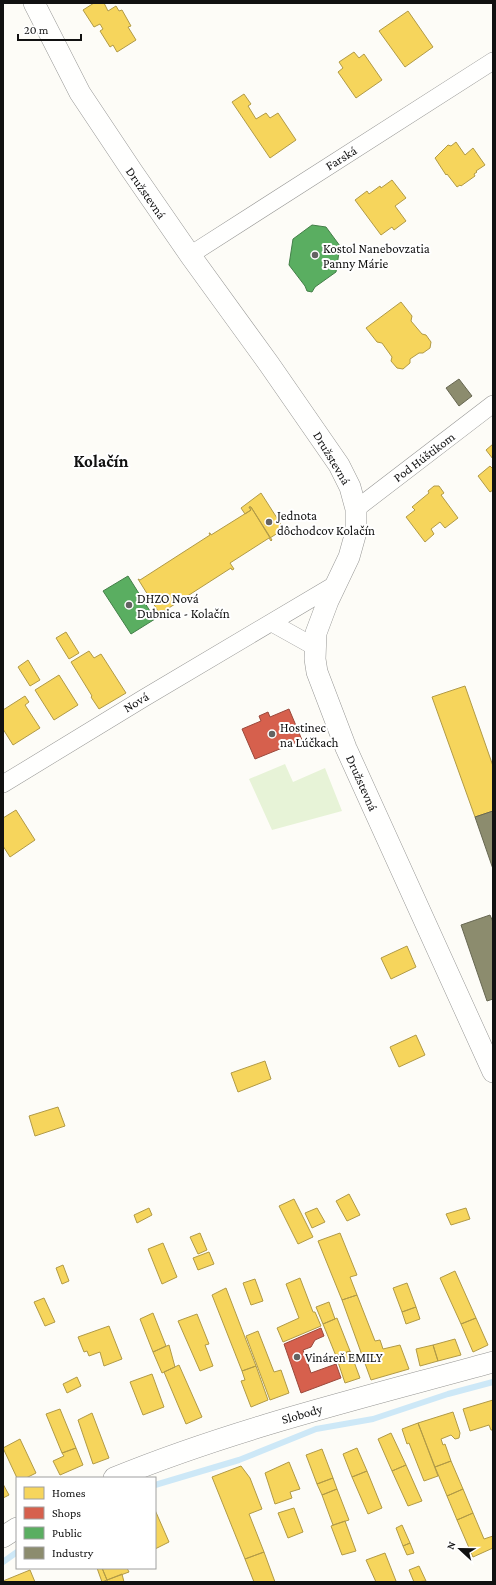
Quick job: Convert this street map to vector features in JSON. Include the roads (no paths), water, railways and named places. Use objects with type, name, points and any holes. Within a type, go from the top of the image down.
[{"type":"street","name":"Družstevná","points":[[34,3],[80,93],[127,165],[339,464],[350,487],[356,509],[356,532],[349,557],[320,620],[316,633],[315,659],[317,672],[346,748],[493,1072]]},
{"type":"street","name":"Farská","points":[[190,255],[493,61]]},
{"type":"street","name":"Pod Húštikom","points":[[356,509],[493,404]]},
{"type":"street","name":"Nová","points":[[3,784],[336,584]]},
{"type":"street","points":[[272,623],[315,647]]},
{"type":"street","name":"Slobody","points":[[117,1477],[231,1436],[306,1412],[493,1362]]},
{"type":"street","points":[[3,1537],[16,1529]]},
{"type":"waterway","points":[[156,1485],[239,1460],[316,1429],[373,1419],[448,1394],[493,1382]]},
{"type":"waterway","points":[[3,1562],[16,1553]]},
{"type":"place","name":"Kostol Nanebovzatia Panny Márie","points":[[315,255]]},
{"type":"place","name":"Jednota dôchodcov Kolačín","points":[[269,522]]},
{"type":"place","name":"DHZO Nová Dubnica - Kolačín","points":[[129,605]]},
{"type":"place","name":"Hostinec na Lúčkach","points":[[272,734]]},
{"type":"place","name":"Vináreň EMILY","points":[[297,1357]]},
{"type":"district","name":"Kolačín","points":[[101,461]]}]
